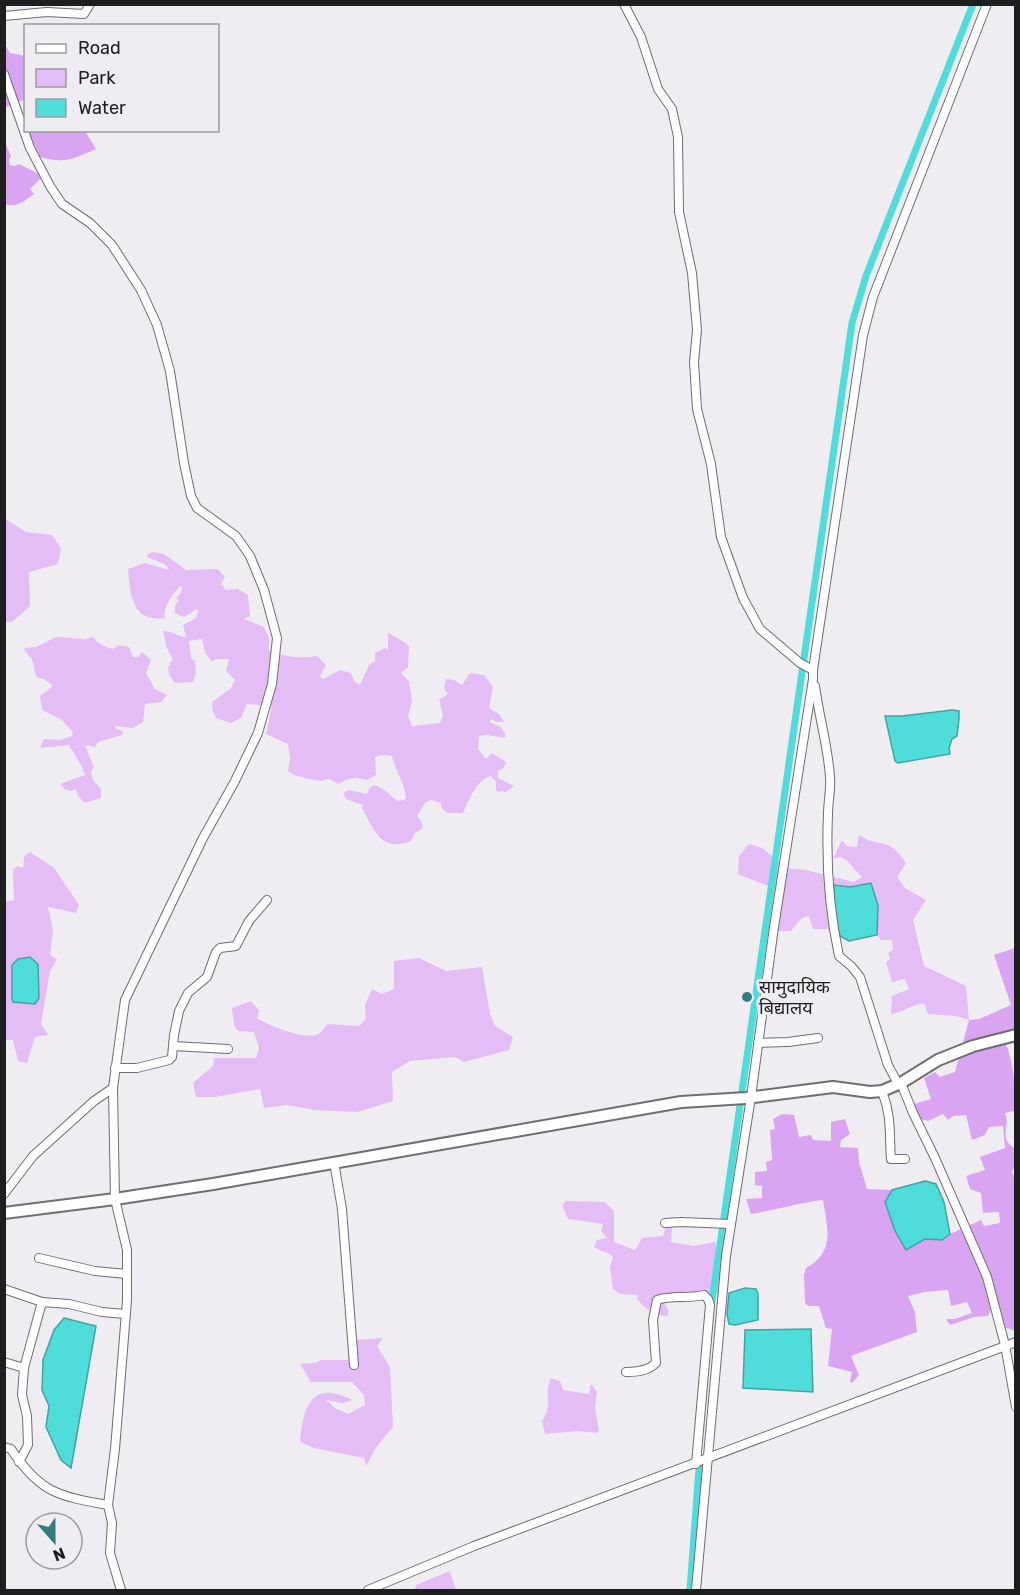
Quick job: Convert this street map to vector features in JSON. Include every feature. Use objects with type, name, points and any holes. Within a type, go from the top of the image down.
[{"type":"main road","points":[[4,1213],[116,1200],[681,1102],[832,1087],[870,1092],[882,1091],[901,1083],[938,1060],[973,1046],[1016,1035]]},
{"type":"street","points":[[4,16],[47,12],[84,14],[90,4]]},
{"type":"street","points":[[624,4],[641,37],[658,89],[672,109],[678,137],[680,212],[692,273],[697,330],[694,362],[697,409],[711,464],[721,537],[743,598],[760,629],[807,667],[813,679],[825,734],[830,776],[828,834],[830,908],[839,956],[860,977],[888,1065],[897,1082],[901,1083],[987,1277],[1005,1345],[1016,1407]]},
{"type":"street","points":[[807,667],[866,321],[875,290],[987,4]]},
{"type":"street","points":[[4,74],[24,131]]},
{"type":"street","points":[[24,132],[30,148],[62,204],[90,222],[112,245],[141,290],[157,325],[170,371],[191,496],[197,508],[236,536],[250,556],[264,590],[277,638],[272,684],[258,734],[203,838],[125,1000],[112,1088],[116,1200],[127,1250],[127,1274],[117,1427],[108,1505],[112,1523],[110,1553],[121,1590]]},
{"type":"street","points":[[696,1590],[726,1256],[724,1224],[744,1097],[758,1043],[813,679]]},
{"type":"street","points":[[115,1068],[137,1068],[169,1060],[172,1057],[179,1011],[188,993],[207,977],[216,952],[220,948],[236,946],[249,921],[267,900]]},
{"type":"street","points":[[758,1043],[818,1038]]},
{"type":"street","points":[[173,1046],[228,1049]]},
{"type":"street","points":[[4,1194],[33,1156],[94,1101],[112,1088]]},
{"type":"street","points":[[882,1091],[891,1121],[889,1144],[891,1159],[905,1159]]},
{"type":"street","points":[[334,1162],[342,1209],[354,1365]]},
{"type":"street","points":[[665,1224],[681,1222],[724,1224]]},
{"type":"street","points":[[39,1258],[95,1271],[127,1274]]},
{"type":"street","points":[[4,1289],[42,1302],[69,1304],[102,1312],[125,1314]]},
{"type":"street","points":[[626,1372],[651,1368],[656,1363],[653,1320],[657,1300],[666,1297],[691,1299],[704,1295],[708,1299],[710,1305],[696,1464]]},
{"type":"street","points":[[19,1462],[28,1445],[27,1416],[22,1395],[24,1368],[42,1302]]},
{"type":"street","points":[[368,1590],[474,1546],[1016,1342]]},
{"type":"street","points":[[4,1362],[24,1368]]},
{"type":"street","points":[[4,1447],[11,1449],[37,1482],[51,1491],[70,1498],[108,1505]]},
{"type":"green space","points":[[4,518],[26,532],[52,535],[61,548],[58,564],[29,572],[30,606],[12,622],[5,622]]},
{"type":"green space","points":[[153,552],[164,554],[186,570],[218,569],[225,577],[221,584],[226,590],[238,589],[248,595],[250,616],[244,619],[264,627],[269,638],[269,650],[292,657],[317,656],[326,665],[320,676],[323,679],[340,670],[351,673],[355,682],[360,685],[369,665],[375,661],[375,653],[385,648],[388,650],[388,633],[404,642],[409,646],[408,667],[401,673],[409,681],[412,702],[408,716],[412,726],[440,723],[443,715],[439,700],[448,694],[444,688],[446,679],[454,680],[462,685],[470,673],[484,675],[493,687],[489,708],[499,714],[504,722],[496,722],[492,719],[489,722],[501,727],[505,738],[479,736],[478,749],[486,759],[492,753],[506,762],[504,768],[498,771],[498,778],[514,786],[506,792],[498,792],[496,782],[491,776],[486,778],[474,791],[463,813],[447,813],[441,807],[441,803],[431,800],[425,803],[417,816],[423,828],[415,833],[411,841],[401,844],[385,842],[375,831],[362,808],[363,805],[346,799],[343,793],[349,790],[367,794],[370,787],[374,785],[399,801],[406,799],[404,787],[392,756],[375,757],[376,775],[367,780],[352,778],[338,784],[329,779],[320,781],[294,775],[288,771],[290,759],[288,744],[266,734],[272,706],[247,704],[241,718],[231,723],[216,718],[212,702],[231,688],[235,680],[226,671],[229,659],[216,659],[212,662],[205,652],[202,639],[189,641],[191,658],[195,661],[196,673],[193,682],[175,683],[169,674],[168,666],[171,666],[169,663],[173,660],[163,631],[186,637],[183,625],[196,618],[198,611],[197,609],[184,617],[175,613],[175,605],[179,601],[176,598],[183,586],[179,587],[169,601],[165,609],[165,618],[154,618],[139,612],[132,597],[128,569],[145,563],[169,570],[166,565],[147,557]]},
{"type":"green space","points":[[56,637],[85,639],[93,637],[100,644],[113,649],[118,645],[129,647],[133,657],[138,657],[142,652],[151,660],[146,673],[155,689],[167,695],[161,702],[145,704],[143,722],[133,728],[115,726],[116,729],[123,731],[122,735],[98,742],[95,747],[85,745],[94,767],[91,772],[93,780],[101,789],[101,798],[85,803],[78,796],[76,789],[70,791],[64,789],[60,784],[85,775],[69,745],[40,748],[44,739],[60,740],[72,736],[73,732],[62,720],[42,710],[40,696],[53,686],[44,679],[38,678],[32,660],[24,648],[36,647]]},
{"type":"green space","points":[[859,835],[889,846],[900,854],[906,863],[897,877],[905,888],[926,900],[913,920],[924,966],[966,986],[969,1020],[956,1016],[928,1014],[924,1003],[891,1014],[892,996],[909,989],[905,979],[892,982],[886,962],[890,959],[888,953],[893,950],[892,940],[881,940],[877,935],[878,905],[871,883],[850,887],[833,905],[840,936],[828,929],[813,929],[809,916],[802,918],[791,931],[776,931],[783,896],[778,890],[738,874],[739,856],[749,844],[762,848],[786,868],[806,870],[854,882],[862,877],[841,857],[833,859],[842,840],[847,846],[857,847]]},
{"type":"green space","points":[[30,852],[54,868],[79,905],[76,913],[48,907],[53,930],[50,955],[57,959],[50,971],[41,1024],[48,1035],[35,1037],[27,1063],[18,1061],[13,1040],[5,1040],[4,902],[14,900],[13,870],[17,866],[23,868],[24,857]]},
{"type":"green space","points":[[419,958],[446,971],[482,967],[490,1014],[495,1026],[513,1037],[509,1050],[464,1062],[455,1057],[410,1061],[392,1072],[393,1101],[358,1112],[314,1110],[287,1105],[264,1108],[260,1089],[215,1097],[196,1097],[193,1083],[213,1066],[214,1058],[256,1058],[259,1048],[254,1032],[238,1031],[234,1025],[232,1008],[251,1001],[259,1010],[257,1018],[296,1034],[312,1036],[322,1031],[328,1024],[359,1026],[366,1019],[365,1005],[372,989],[382,994],[394,989],[394,961]]},
{"type":"green space","points":[[566,1201],[605,1202],[614,1211],[614,1242],[635,1250],[642,1238],[663,1236],[666,1226],[672,1226],[671,1242],[694,1246],[715,1242],[722,1260],[724,1291],[729,1293],[691,1296],[668,1293],[664,1303],[669,1311],[667,1316],[658,1315],[646,1308],[637,1298],[638,1295],[620,1294],[613,1289],[610,1267],[613,1257],[594,1247],[597,1240],[607,1238],[601,1231],[603,1224],[568,1219],[562,1205]]},
{"type":"green space","points":[[383,1338],[377,1346],[390,1367],[393,1427],[377,1446],[366,1466],[364,1458],[314,1448],[300,1442],[307,1408],[319,1395],[338,1394],[352,1400],[343,1403],[326,1400],[335,1408],[348,1414],[365,1405],[364,1395],[352,1382],[311,1382],[300,1364],[315,1363],[321,1360],[348,1360],[350,1367],[355,1366],[355,1340]]},
{"type":"green space","points":[[551,1378],[560,1381],[563,1390],[589,1394],[591,1384],[597,1392],[595,1407],[599,1431],[597,1433],[578,1431],[545,1434],[542,1421],[546,1415]]},
{"type":"green space","points":[[450,1571],[456,1590],[415,1590],[416,1585]]},
{"type":"shaded area","points":[[4,43],[10,53],[24,56],[24,99],[5,108]]},
{"type":"shaded area","points":[[28,132],[86,132],[96,149],[63,160],[40,157]]},
{"type":"shaded area","points":[[4,140],[11,156],[10,165],[19,164],[39,174],[40,179],[30,189],[34,194],[13,205],[5,204]]},
{"type":"shaded area","points":[[1015,948],[1015,1043],[1006,1045],[1012,1068],[1015,1109],[1005,1113],[1007,1141],[1016,1149],[1015,1166],[1012,1172],[1016,1181],[1015,1331],[998,1325],[991,1309],[988,1316],[974,1317],[950,1325],[946,1319],[955,1319],[972,1313],[967,1302],[951,1306],[948,1290],[908,1296],[915,1312],[917,1332],[851,1356],[859,1375],[852,1383],[850,1382],[852,1372],[828,1366],[832,1329],[826,1328],[819,1306],[808,1306],[805,1303],[806,1268],[816,1261],[826,1246],[827,1229],[823,1200],[751,1214],[746,1199],[762,1198],[762,1186],[755,1185],[755,1172],[767,1171],[766,1162],[772,1160],[770,1130],[775,1129],[773,1119],[782,1114],[794,1115],[799,1137],[811,1135],[813,1140],[831,1141],[831,1122],[845,1119],[850,1134],[841,1140],[840,1147],[858,1148],[859,1162],[867,1189],[892,1190],[885,1202],[925,1239],[942,1240],[981,1220],[984,1226],[1000,1223],[999,1212],[983,1213],[981,1193],[970,1189],[966,1176],[985,1170],[980,1157],[1005,1148],[1003,1126],[989,1127],[985,1135],[972,1140],[966,1115],[953,1116],[948,1120],[943,1114],[928,1121],[920,1119],[914,1104],[931,1099],[924,1078],[935,1072],[940,1077],[955,1072],[969,1020],[979,1019],[1011,1005],[994,955]]},
{"type":"water","points":[[959,711],[959,719],[957,736],[952,739],[949,748],[950,754],[898,763],[895,761],[885,716]]},
{"type":"water","points":[[871,883],[878,905],[877,935],[849,941],[840,936],[833,905],[834,885],[850,887]]},
{"type":"water","points":[[30,957],[38,964],[39,998],[35,1004],[13,1002],[12,965],[18,959]]},
{"type":"water","points":[[925,1181],[936,1184],[944,1202],[950,1234],[942,1240],[925,1239],[906,1250],[895,1231],[885,1202],[892,1190]]},
{"type":"water","points":[[745,1288],[756,1289],[758,1320],[735,1325],[729,1324],[727,1314],[729,1293]]},
{"type":"water","points":[[64,1318],[96,1326],[71,1468],[61,1460],[46,1427],[49,1406],[42,1390],[43,1360],[54,1330]]},
{"type":"water","points":[[811,1329],[813,1392],[743,1388],[745,1330]]},
{"type":"waterway","points":[[711,1308],[852,323],[866,276],[973,4]]},
{"type":"waterway","points":[[690,1590],[699,1468]]},
{"type":"place","name":"सामुदायिक बिद्यालय","points":[[747,997]]}]
